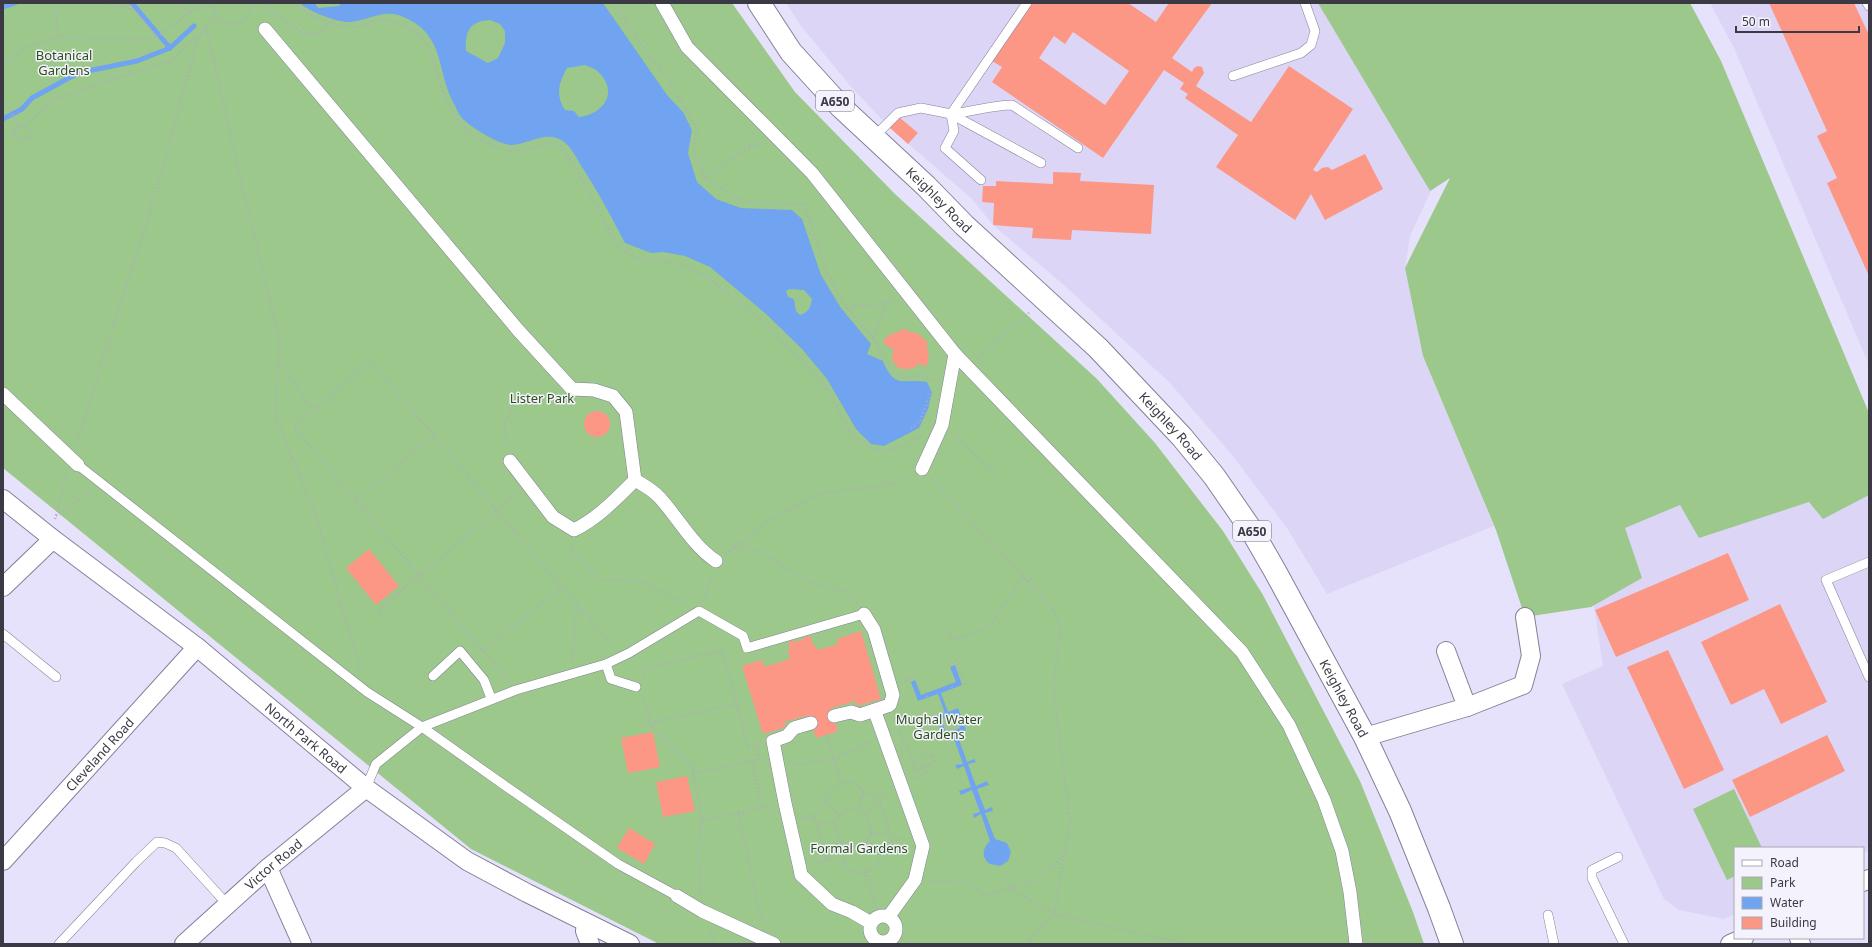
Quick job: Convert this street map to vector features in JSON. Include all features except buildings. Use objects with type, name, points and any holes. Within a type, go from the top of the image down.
[{"type":"highway","name":"Keighley Road","points":[[759,3],[791,52],[841,107],[926,186],[964,225],[1098,348],[1182,437],[1214,476],[1252,531],[1365,737],[1400,811],[1452,944]]},
{"type":"street","points":[[662,3],[687,47],[759,117],[812,172],[954,354],[1242,652],[1289,725],[1324,800],[1342,851],[1350,892],[1356,944]]},
{"type":"street","points":[[265,30],[518,330],[572,389],[594,390],[613,396],[626,412],[635,480]]},
{"type":"street","points":[[922,469],[942,425],[954,354]]},
{"type":"street","points":[[3,394],[75,463]]},
{"type":"street","points":[[510,461],[553,517],[574,530],[588,523],[611,504],[635,480]]},
{"type":"street","points":[[635,480],[649,488],[659,497],[695,542],[708,556],[716,561]]},
{"type":"street","name":"North Park Road","points":[[3,499],[53,539],[197,647],[366,788],[467,861],[630,944]]},
{"type":"street","points":[[3,587],[53,539]]},
{"type":"street","points":[[834,716],[851,712],[860,715],[875,712],[890,705],[893,695],[874,630],[864,614]]},
{"type":"street","points":[[1365,737],[1466,707],[1523,686],[1531,656],[1525,617]]},
{"type":"street","name":"Cleveland Road","points":[[3,861],[197,647]]},
{"type":"street","points":[[1446,651],[1466,707]]},
{"type":"street","points":[[811,723],[794,728],[787,736],[773,741],[801,875],[832,904],[852,912],[879,919],[893,920],[897,929],[893,939],[888,943],[878,941],[870,934],[879,919],[915,880],[923,846],[875,712]]},
{"type":"street","name":"Victor Road","points":[[184,944],[268,868],[366,788]]},
{"type":"street","points":[[268,868],[302,944]]},
{"type":"street","points":[[677,896],[702,911],[771,943]]},
{"type":"street","points":[[586,922],[585,931],[590,944]]},
{"type":"street","points":[[1730,944],[1742,939]]},
{"type":"lane","points":[[981,180],[945,148],[954,131],[951,114],[1027,3]]},
{"type":"lane","points":[[1233,76],[1301,53],[1311,45],[1315,31],[1305,3]]},
{"type":"lane","points":[[951,114],[970,112],[1001,105],[1012,105],[1078,148]]},
{"type":"lane","points":[[874,138],[898,113],[921,108],[951,114],[1041,163]]},
{"type":"lane","points":[[75,463],[102,482],[367,692],[422,727],[504,786],[618,864],[677,896]]},
{"type":"lane","points":[[1869,562],[1826,580],[1869,676]]},
{"type":"lane","points":[[366,788],[376,764],[422,727],[491,698],[606,664],[629,653],[700,611],[743,636],[748,648],[864,614]]},
{"type":"lane","points":[[3,634],[56,677]]},
{"type":"lane","points":[[433,676],[460,652],[484,680],[491,698]]},
{"type":"lane","points":[[606,664],[611,679],[639,686]]},
{"type":"lane","points":[[59,944],[136,862],[157,842],[165,843],[176,848],[227,904]]},
{"type":"lane","points":[[1618,857],[1592,870],[1592,878],[1624,944]]},
{"type":"lane","points":[[1548,915],[1554,944]]},
{"type":"path","points":[[55,3],[58,37]]},
{"type":"path","points":[[106,3],[135,11]]},
{"type":"path","points":[[124,3],[135,11],[158,36]]},
{"type":"path","points":[[173,3],[191,12]]},
{"type":"path","points":[[3,65],[26,47],[58,37],[151,38],[158,36],[191,12],[213,5],[216,15],[227,23],[240,23],[250,14],[252,3]]},
{"type":"path","points":[[260,3],[304,34],[321,33],[329,22]]},
{"type":"path","points":[[295,3],[308,14],[337,25],[356,27],[377,20],[395,21],[416,32],[428,46],[442,90],[459,123],[482,141],[509,151],[531,149],[549,143],[560,145],[571,160],[619,248],[638,259],[660,259],[686,267],[708,277],[764,323],[821,380],[848,429],[860,442],[873,449],[885,451],[899,448],[942,425],[996,474]]},
{"type":"path","points":[[616,3],[639,42],[671,84],[696,128],[694,150],[705,178],[743,202],[804,204],[826,269],[847,308],[873,338],[894,373],[909,378],[921,374],[930,379],[950,381]]},
{"type":"path","points":[[3,139],[53,100],[171,61],[198,37],[216,15]]},
{"type":"path","points":[[206,28],[246,204],[279,336],[276,419],[314,510],[367,692]]},
{"type":"path","points":[[53,539],[55,516],[75,463],[157,189],[198,37]]},
{"type":"path","points":[[3,96],[18,127]]},
{"type":"path","points":[[705,178],[749,147],[759,117]]},
{"type":"path","points":[[15,130],[15,136],[19,140],[26,140],[30,137],[30,131],[23,124]]},
{"type":"path","points":[[847,308],[886,303],[904,290]]},
{"type":"path","points":[[873,338],[886,303]]},
{"type":"path","points":[[966,367],[1027,316]]},
{"type":"path","points":[[279,359],[305,399],[314,408]]},
{"type":"path","points":[[516,690],[294,426],[370,361],[576,604],[604,635],[629,653]]},
{"type":"path","points":[[510,461],[504,426],[513,405],[572,389]]},
{"type":"path","points":[[911,428],[920,422],[930,390]]},
{"type":"path","points":[[357,500],[434,435]]},
{"type":"path","points":[[574,530],[570,549],[599,579],[644,582],[700,611],[716,561],[772,519],[822,493],[893,484],[922,469],[1052,608],[1061,628],[1053,684],[1070,821],[1054,914],[1026,944]]},
{"type":"path","points":[[55,516],[102,482]]},
{"type":"path","points":[[381,615],[377,611],[527,485]]},
{"type":"path","points":[[734,548],[747,548],[758,551],[807,581],[845,592],[857,602],[864,614]]},
{"type":"path","points":[[1027,582],[1034,575]]},
{"type":"path","points":[[947,631],[948,630],[953,641],[990,626],[1023,577]]},
{"type":"path","points":[[483,652],[562,587]]},
{"type":"path","points":[[398,593],[401,597]]},
{"type":"path","points":[[571,674],[576,604]]},
{"type":"path","points":[[702,911],[698,847],[702,821],[694,773],[692,767],[650,724],[639,686],[645,684],[643,669],[722,650],[748,747],[773,741]]},
{"type":"path","points":[[948,664],[956,660],[965,685]]},
{"type":"path","points":[[907,685],[905,680],[915,676]]},
{"type":"path","points":[[951,684],[953,689]]},
{"type":"path","points":[[926,693],[928,698]]},
{"type":"path","points":[[650,724],[737,704]]},
{"type":"path","points":[[898,715],[895,718],[915,770],[936,762],[934,754],[912,762]]},
{"type":"path","points":[[953,717],[956,721],[957,727],[948,730],[945,725],[944,720],[953,717]]},
{"type":"path","points":[[956,721],[962,719]]},
{"type":"path","points":[[939,728],[945,725]]},
{"type":"path","points":[[826,735],[840,783]]},
{"type":"path","points":[[778,767],[833,759],[884,737]]},
{"type":"path","points":[[694,773],[760,759],[757,745]]},
{"type":"path","points":[[752,760],[762,808]]},
{"type":"path","points":[[839,815],[827,803],[825,798],[828,792],[840,783],[856,784],[863,792],[879,796],[928,773],[925,766]]},
{"type":"path","points":[[858,809],[863,792]]},
{"type":"path","points":[[879,796],[892,841]]},
{"type":"path","points":[[702,821],[785,803]]},
{"type":"path","points":[[789,822],[814,816],[827,803]]},
{"type":"path","points":[[865,813],[881,804]]},
{"type":"path","points":[[855,808],[865,813],[872,830],[865,843],[851,846],[839,839],[834,826],[842,812],[855,808]]},
{"type":"path","points":[[738,813],[771,943]]},
{"type":"path","points":[[814,816],[827,859]]},
{"type":"path","points":[[817,824],[836,821]]},
{"type":"path","points":[[870,834],[889,832]]},
{"type":"path","points":[[880,852],[892,841],[920,836]]},
{"type":"path","points":[[848,845],[844,863],[845,868],[857,873],[866,872],[879,862],[881,857],[880,852],[866,840]]},
{"type":"path","points":[[825,852],[842,841]]},
{"type":"path","points":[[915,880],[967,883],[986,896],[1035,881],[1063,856]]},
{"type":"path","points":[[800,869],[827,859],[844,863]]},
{"type":"path","points":[[866,872],[879,919]]},
{"type":"path","points":[[1006,875],[1010,888],[1054,914],[1186,944]]},
{"type":"shaded area","points":[[786,3],[1690,3],[1721,61],[1450,178],[1431,191],[1410,236],[1405,268],[1423,356],[1494,526],[1327,594],[1287,528],[1232,455],[1169,382],[1065,286],[993,225],[971,198],[890,128],[852,88],[801,26]]},
{"type":"shaded area","points":[[1710,3],[1869,3],[1869,365],[1734,48]]},
{"type":"shaded area","points":[[1869,413],[1869,850],[1864,852],[1864,847],[1734,847],[1734,914],[1724,919],[1679,910],[1664,899],[1562,684],[1603,666],[1594,606],[1525,617],[1503,552],[1672,484]]},
{"type":"green space","name":"Lister Park","points":[[3,3],[732,3],[795,92],[895,194],[1097,379],[1155,443],[1223,531],[1263,595],[1360,781],[1413,912],[1424,944],[659,944],[471,849],[3,468]]},
{"type":"green space","points":[[1318,3],[1690,3],[1721,61],[1869,413],[1869,495],[1823,519],[1809,502],[1699,538],[1680,505],[1625,528],[1642,578],[1591,607],[1525,617],[1496,530],[1423,356],[1405,268],[1450,178],[1430,191]]},
{"type":"green space","points":[[1734,789],[1762,847],[1734,847],[1734,876],[1727,880],[1693,809]]},
{"type":"water","points":[[300,3],[315,3],[318,8],[339,6],[341,3],[603,3],[667,95],[683,112],[692,130],[688,153],[697,182],[716,199],[741,208],[792,210],[802,219],[821,275],[841,308],[871,344],[867,354],[883,361],[887,370],[892,376],[900,381],[927,382],[932,392],[928,409],[919,428],[884,446],[871,444],[856,429],[827,379],[802,349],[765,313],[710,267],[685,256],[663,252],[651,253],[625,243],[573,152],[564,142],[558,138],[545,137],[519,144],[507,144],[478,131],[466,122],[459,115],[453,102],[432,42],[425,32],[415,23],[394,14],[345,22],[324,16]],"holes":[[[490,20],[500,24],[505,31],[505,43],[498,58],[488,63],[466,51],[466,38],[473,25]],[[585,65],[595,69],[603,78],[607,85],[608,93],[606,100],[596,111],[579,117],[574,111],[565,110],[560,99],[559,89],[567,68]],[[790,289],[804,290],[812,299],[810,307],[807,311],[800,315],[796,311],[794,299],[788,297],[786,291]]]},
{"type":"water","points":[[955,665],[962,685],[941,693],[948,712],[958,708],[966,730],[957,734],[967,762],[974,759],[976,762],[968,764],[976,786],[987,781],[989,785],[977,789],[985,810],[992,807],[993,811],[985,813],[995,839],[1007,843],[1011,852],[1008,861],[1000,866],[990,864],[985,859],[984,850],[990,841],[981,814],[974,818],[973,814],[980,812],[972,790],[961,795],[959,791],[971,787],[964,766],[957,769],[955,765],[963,764],[953,736],[944,739],[936,716],[945,713],[938,694],[918,701],[911,682],[915,680],[921,695],[956,682],[950,667]],"holes":[[[955,714],[960,728],[946,733],[941,719]]]},
{"type":"waterway","points":[[3,7],[15,3]]},
{"type":"waterway","points":[[132,3],[170,48]]},
{"type":"waterway","points":[[3,119],[22,109],[32,98],[78,73],[137,61],[170,48],[194,26]]},
{"type":"park label","name":"Botanical Gardens","points":[[64,62]]},
{"type":"park label","name":"Mughal Water Gardens","points":[[939,726]]},
{"type":"park label","name":"Formal Gardens","points":[[859,848]]}]
